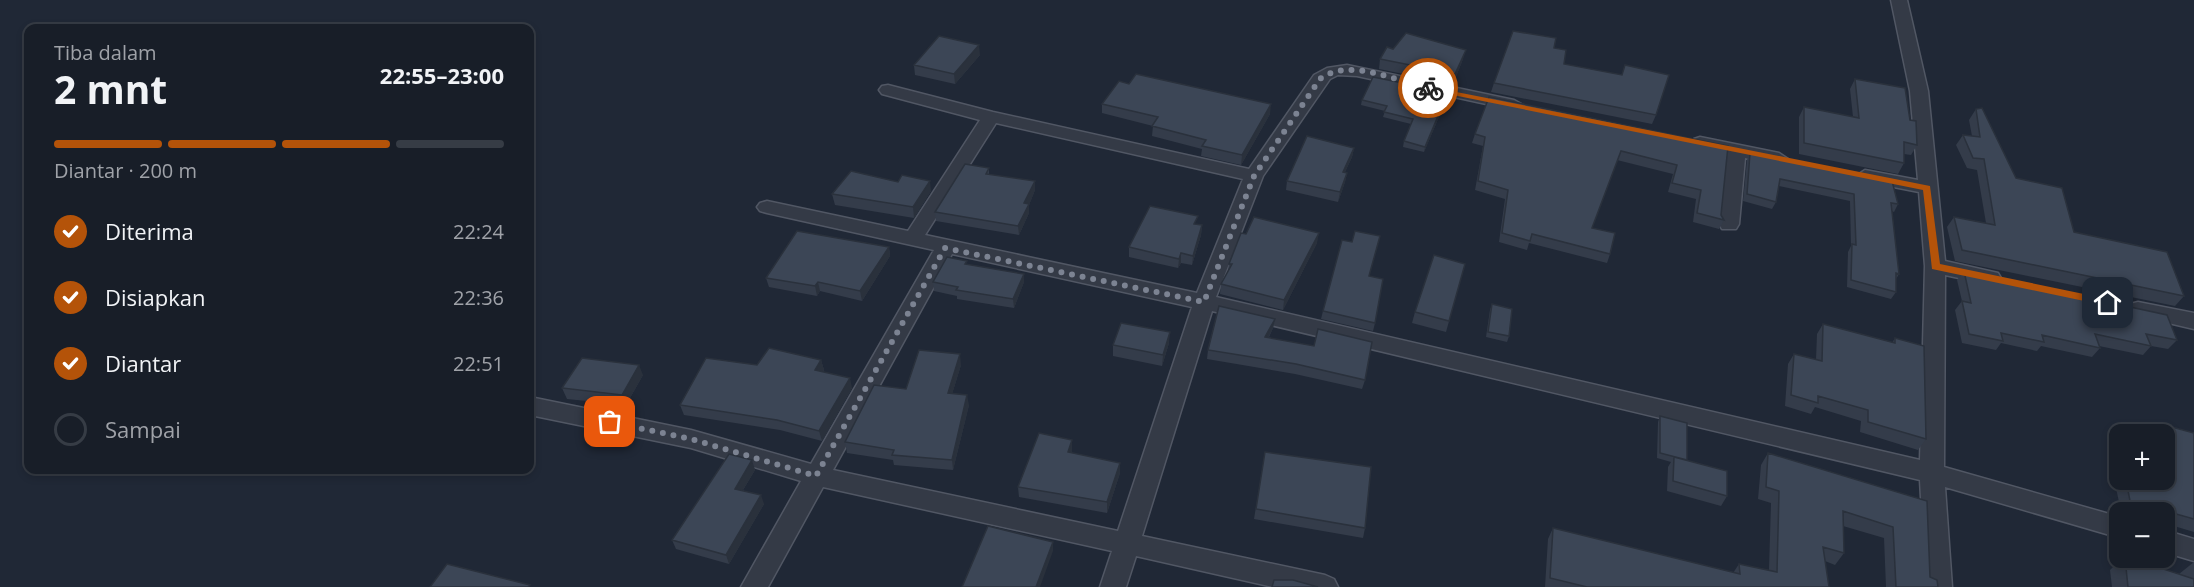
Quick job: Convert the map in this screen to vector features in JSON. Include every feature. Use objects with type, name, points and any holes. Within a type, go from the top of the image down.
[{"type":"street","points":[[1899,0],[1919,91],[1935,266],[1932,473],[1939,587]]},
{"type":"street","points":[[1113,587],[1204,302],[1254,176],[1320,79],[1339,70],[1357,71],[1528,108]]},
{"type":"street","points":[[888,90],[991,117],[1254,176]]},
{"type":"street","points":[[912,240],[991,117]]},
{"type":"street","points":[[1678,138],[1792,161]]},
{"type":"street","points":[[1729,224],[1736,150]]},
{"type":"street","points":[[1848,173],[1927,188]]},
{"type":"street","points":[[767,207],[945,248],[1204,302],[1932,473],[2109,525]]},
{"type":"street","points":[[754,587],[945,248]]},
{"type":"street","points":[[1935,266],[2014,283]]},
{"type":"street","points":[[2115,304],[2194,321]]},
{"type":"street","points":[[534,407],[691,439],[816,476],[1325,587]]},
{"type":"street","points":[[2175,544],[2194,550]]},
{"type":"building","points":[[1513,31],[1556,38],[1554,48],[1566,50],[1564,64],[1622,75],[1625,65],[1669,75],[1656,115],[1494,83]]},
{"type":"building","points":[[1406,33],[1466,50],[1455,74],[1380,59],[1387,47],[1393,49]]},
{"type":"building","points":[[939,36],[979,45],[954,74],[914,65]]},
{"type":"building","points":[[1136,74],[1271,104],[1242,155],[1202,146],[1206,140],[1152,126],[1158,117],[1102,104],[1119,81],[1129,84]]},
{"type":"building","points":[[1373,77],[1448,92],[1425,147],[1404,141],[1413,119],[1384,112],[1387,106],[1362,100]]},
{"type":"building","points":[[1855,79],[1905,88],[1910,120],[1916,121],[1917,145],[1904,142],[1904,163],[1804,143],[1804,107],[1859,118]]},
{"type":"building","points":[[1489,97],[1728,146],[1721,215],[1724,220],[1697,213],[1701,190],[1672,183],[1677,165],[1621,151],[1592,228],[1615,233],[1610,254],[1532,234],[1530,241],[1502,233],[1508,190],[1478,181],[1485,137],[1475,134]]},
{"type":"building","points":[[1982,108],[2016,178],[2062,188],[2074,232],[2167,252],[2184,296],[1962,250],[1954,217],[1995,225],[1984,159],[1973,158],[1963,135],[1980,137],[1976,109]]},
{"type":"building","points":[[1307,136],[1354,148],[1343,172],[1347,173],[1340,192],[1287,181]]},
{"type":"building","points":[[1750,153],[1892,181],[1898,204],[1891,203],[1899,274],[1896,273],[1896,292],[1851,280],[1852,244],[1856,245],[1854,194],[1780,179],[1776,202],[1747,194]]},
{"type":"building","points":[[965,164],[989,168],[986,174],[1035,181],[1024,203],[1029,204],[1018,226],[935,212]]},
{"type":"building","points":[[851,171],[898,182],[902,175],[930,181],[913,207],[832,194]]},
{"type":"building","points":[[1150,206],[1198,216],[1194,224],[1202,225],[1193,256],[1181,253],[1179,259],[1129,247]]},
{"type":"building","points":[[1254,217],[1319,233],[1284,300],[1221,284],[1232,264],[1229,264],[1241,233],[1246,234]]},
{"type":"building","points":[[797,231],[889,247],[860,291],[818,282],[815,286],[766,278]]},
{"type":"building","points":[[1355,231],[1380,236],[1369,276],[1383,279],[1375,323],[1323,311],[1342,240],[1352,242]]},
{"type":"building","points":[[1434,255],[1465,264],[1449,321],[1415,312]]},
{"type":"building","points":[[947,257],[967,261],[965,264],[1024,274],[1013,299],[956,290],[958,287],[933,282]]},
{"type":"building","points":[[1964,271],[2167,315],[2177,340],[2146,334],[2151,346],[2095,334],[2100,348],[2042,335],[2044,342],[2001,333],[2003,341],[1969,334],[1962,301],[1971,303]]},
{"type":"building","points":[[1492,304],[1512,309],[1509,336],[1488,332]]},
{"type":"building","points":[[1219,306],[1275,319],[1265,337],[1314,346],[1318,329],[1372,342],[1365,380],[1296,364],[1208,350]]},
{"type":"building","points":[[1121,323],[1170,332],[1163,355],[1113,345]]},
{"type":"building","points":[[1823,324],[1895,343],[1895,338],[1924,346],[1926,439],[1868,422],[1868,410],[1818,396],[1818,403],[1791,395],[1794,354],[1822,361]]},
{"type":"building","points":[[769,348],[821,360],[815,370],[850,378],[819,431],[777,420],[680,405],[706,358],[757,365]]},
{"type":"building","points":[[919,350],[960,354],[948,393],[967,395],[952,460],[892,455],[894,450],[845,442],[874,385],[906,389]]},
{"type":"building","points":[[582,358],[639,365],[622,395],[562,388]]},
{"type":"building","points":[[1660,416],[1687,423],[1687,460],[1660,453]]},
{"type":"building","points":[[2175,428],[2194,433],[2194,519],[2175,514],[2175,502],[2130,501],[2128,490],[2175,490]]},
{"type":"building","points":[[1039,433],[1072,440],[1068,452],[1120,463],[1107,502],[1018,487]]},
{"type":"building","points":[[1265,452],[1371,467],[1365,528],[1256,509]]},
{"type":"building","points":[[1768,453],[1927,501],[1930,577],[1937,580],[1938,587],[1896,587],[1893,527],[1843,511],[1844,553],[1823,547],[1829,587],[1587,587],[1550,578],[1553,528],[1740,574],[1739,564],[1777,572],[1779,491],[1766,487]]},
{"type":"building","points":[[729,454],[752,460],[735,489],[761,495],[726,555],[672,540]]},
{"type":"building","points":[[1674,457],[1727,471],[1727,496],[1673,481]]},
{"type":"building","points":[[988,526],[1053,542],[1036,587],[962,587]]},
{"type":"building","points":[[447,564],[530,585],[528,587],[430,587]]},
{"type":"building","points":[[2126,568],[2160,568],[2194,579],[2194,587],[2128,587]]},
{"type":"building","points":[[1274,580],[1293,580],[1318,587],[1272,587]]},
{"type":"way so far","points":[[610,422],[691,439],[816,476],[945,248],[1204,302],[1254,176],[1320,79],[1329,72],[1348,70],[1428,88]]},
{"type":"route","points":[[1428,88],[1927,188],[1935,266],[2108,303]]}]
